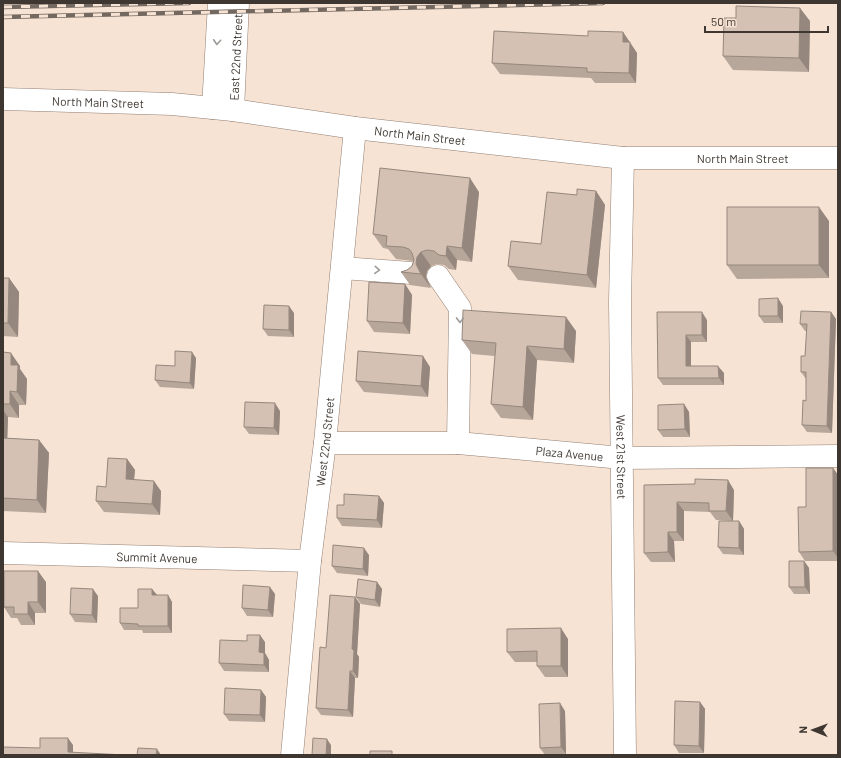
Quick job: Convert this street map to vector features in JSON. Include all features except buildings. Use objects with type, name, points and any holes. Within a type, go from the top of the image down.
[{"type":"street","name":"East 22nd Street","points":[[219,3],[223,109]]},
{"type":"street","name":"East 22nd Street","points":[[223,109],[238,3]]},
{"type":"street","name":"North Main Street","points":[[3,99],[145,102],[223,109],[355,128],[623,158],[838,158]]},
{"type":"street","name":"West 22nd Street","points":[[292,755],[310,561],[325,443],[355,128]]},
{"type":"street","name":"West 21st Street","points":[[623,158],[620,302],[625,755]]},
{"type":"street","points":[[342,268],[411,273]]},
{"type":"street","points":[[438,276],[460,308],[458,443]]},
{"type":"street","name":"Plaza Avenue","points":[[325,443],[458,443],[622,458],[838,456]]},
{"type":"street","name":"Summit Avenue","points":[[3,553],[310,561]]},
{"type":"railway","points":[[3,7],[189,3]]},
{"type":"railway","points":[[3,17],[603,3]]}]
